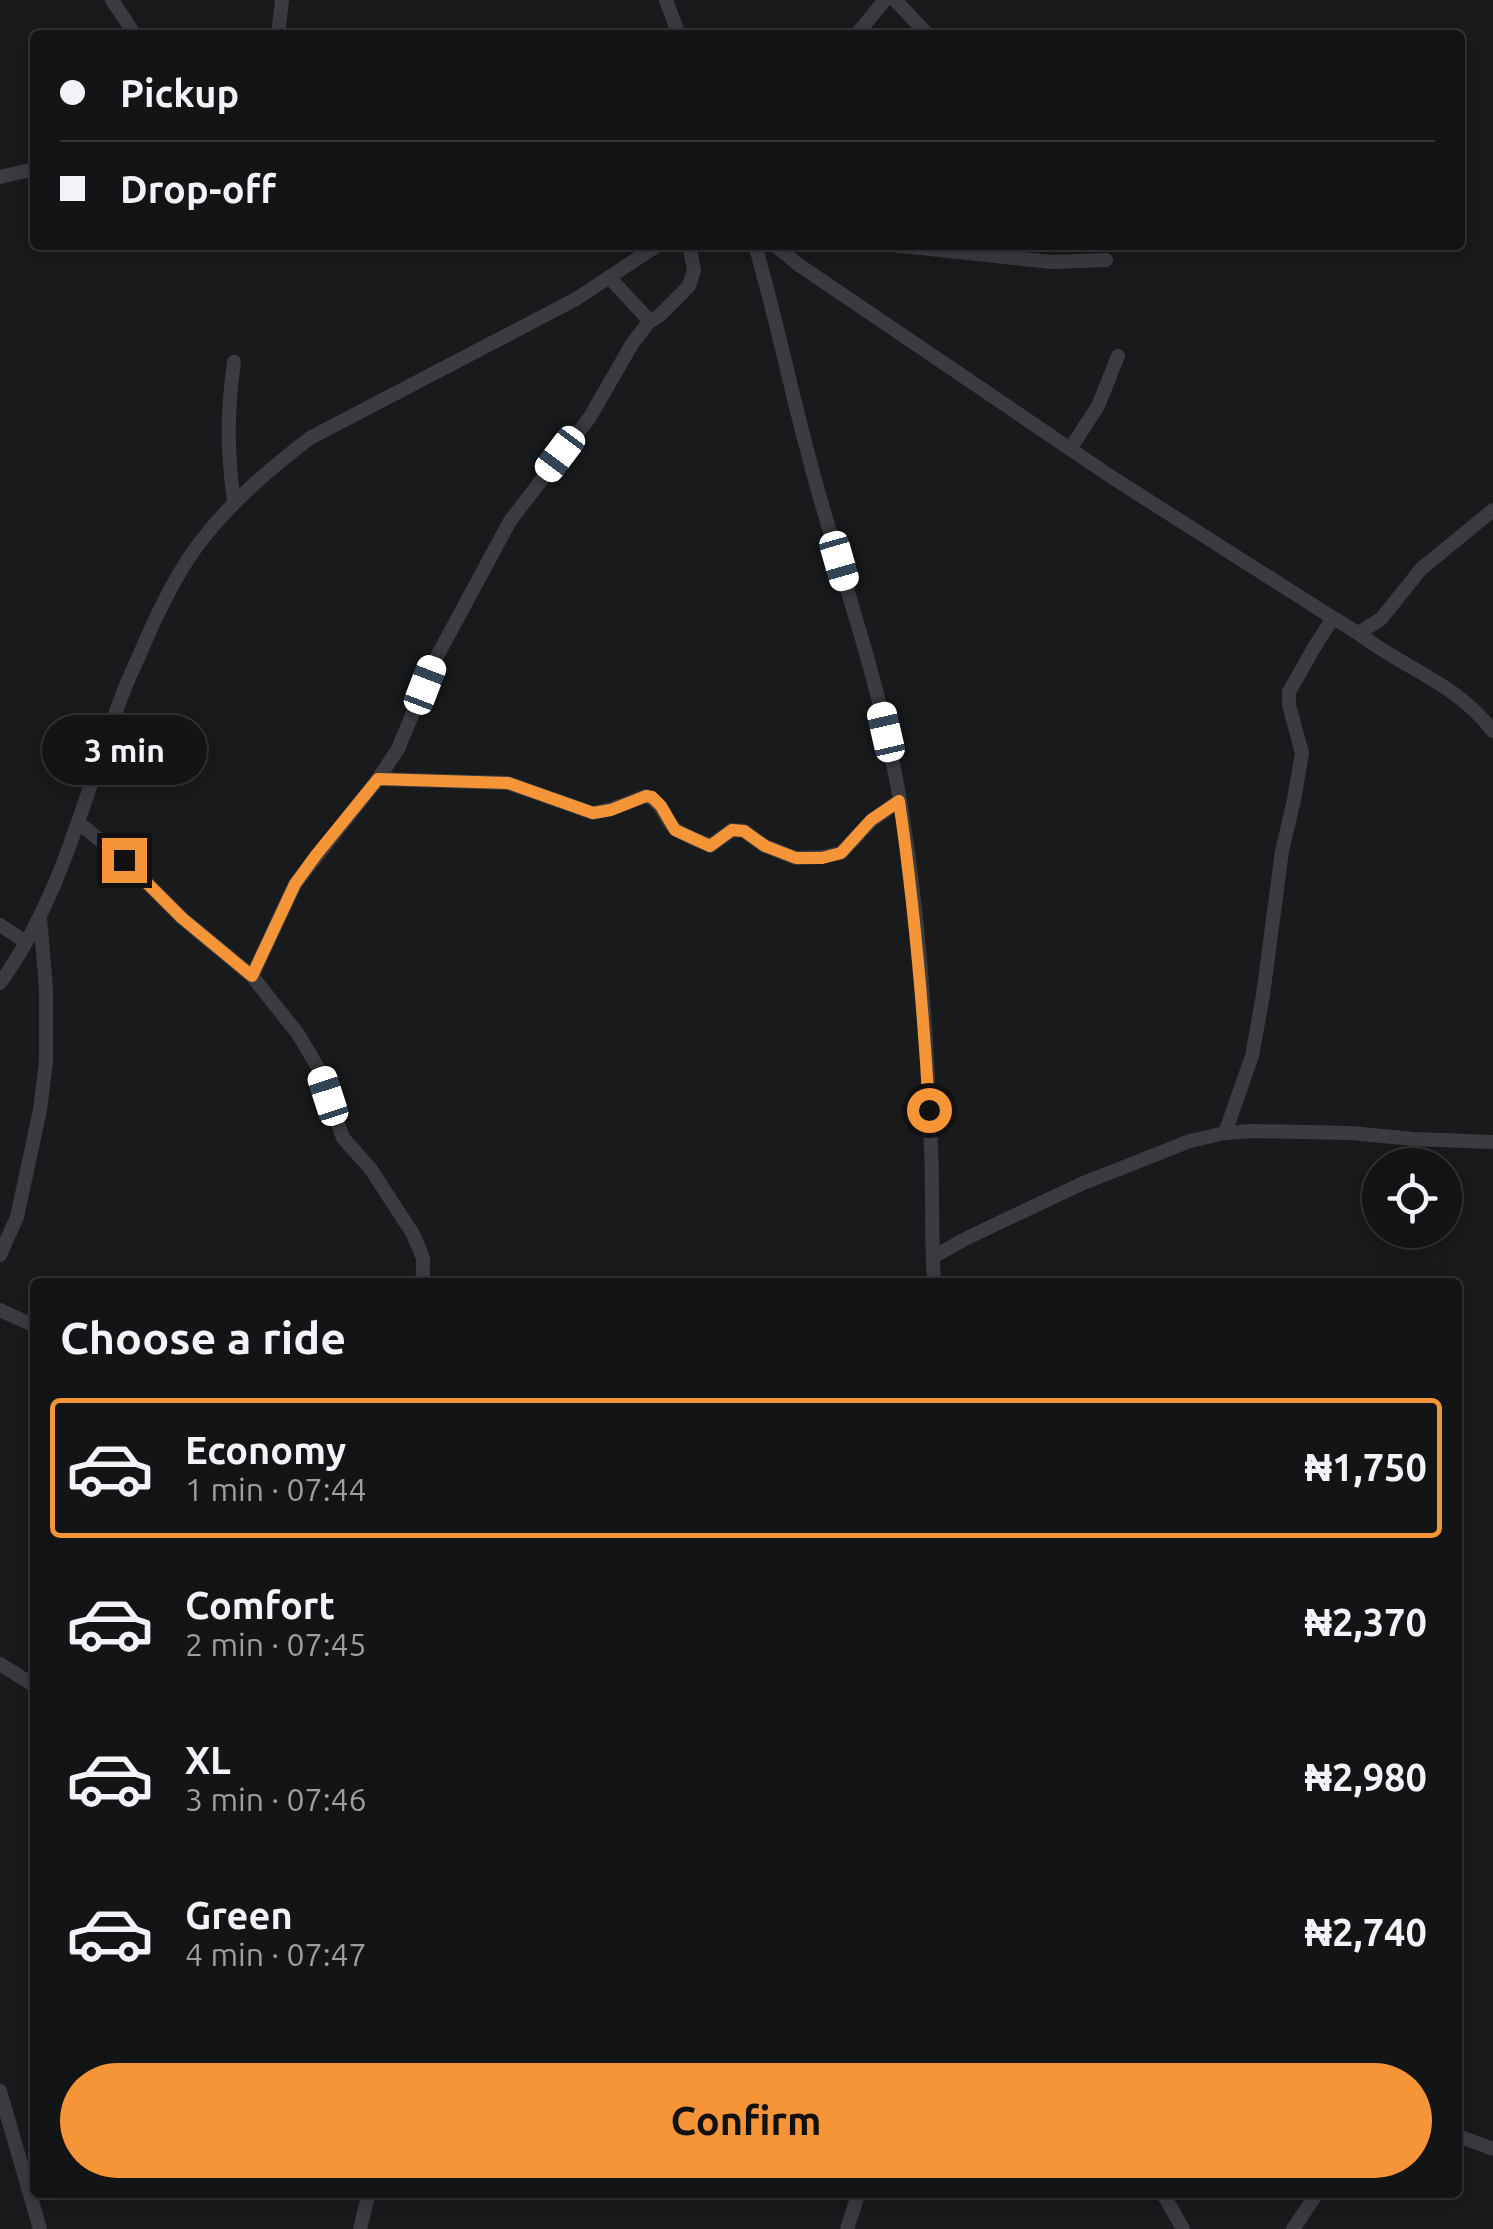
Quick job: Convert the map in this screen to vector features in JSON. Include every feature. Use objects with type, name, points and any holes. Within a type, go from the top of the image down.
[{"type":"street","points":[[112,0],[132,30]]},
{"type":"street","points":[[279,30],[282,0]]},
{"type":"street","points":[[666,0],[677,30]]},
{"type":"street","points":[[860,30],[884,0]]},
{"type":"street","points":[[895,0],[923,30]]},
{"type":"street","points":[[0,177],[30,170]]},
{"type":"street","points":[[0,984],[40,916],[79,823],[121,698],[162,605],[194,550],[234,501],[310,438],[576,298],[650,250]]},
{"type":"street","points":[[252,976],[295,884],[398,749],[435,660],[510,521],[590,417],[648,323],[690,286],[694,270],[690,250]]},
{"type":"street","points":[[757,250],[894,764],[922,995],[934,1278]]},
{"type":"street","points":[[781,250],[1070,448],[1454,692],[1493,731]]},
{"type":"street","points":[[939,250],[1052,262],[1106,260]]},
{"type":"street","points":[[610,277],[648,323]]},
{"type":"street","points":[[1070,448],[1098,406],[1118,356]]},
{"type":"street","points":[[234,362],[227,408],[228,464],[234,501]]},
{"type":"street","points":[[1360,632],[1381,619],[1420,569],[1493,510]]},
{"type":"street","points":[[1225,1133],[1252,1056],[1282,851],[1302,752],[1289,692],[1333,618]]},
{"type":"street","points":[[378,779],[508,783],[593,813],[652,797],[675,830],[710,846],[732,830],[744,831],[765,846],[796,858],[841,853],[871,820],[899,801]]},
{"type":"street","points":[[79,823],[252,976],[298,1034],[320,1072],[343,1138],[370,1168],[413,1234],[423,1258],[422,1278]]},
{"type":"street","points":[[0,1255],[18,1217],[46,1062],[46,988],[40,916]]},
{"type":"street","points":[[0,925],[26,942]]},
{"type":"street","points":[[933,1257],[1081,1184],[1190,1140],[1252,1131],[1493,1142]]},
{"type":"street","points":[[0,1310],[30,1324]]},
{"type":"street","points":[[0,1664],[30,1683]]},
{"type":"street","points":[[0,2091],[30,2194]]},
{"type":"street","points":[[1462,2137],[1493,2149]]},
{"type":"street","points":[[31,2198],[40,2229]]},
{"type":"street","points":[[360,2229],[368,2198]]},
{"type":"street","points":[[847,2229],[856,2198]]},
{"type":"street","points":[[1165,2198],[1183,2229]]},
{"type":"street","points":[[1293,2229],[1314,2198]]},
{"type":"route","points":[[124,860],[182,918],[252,976],[295,884],[378,779],[508,783],[593,813],[652,797],[675,830],[710,846],[732,830],[744,831],[765,846],[796,858],[841,853],[871,820],[899,801],[922,995],[929,1110]]}]
